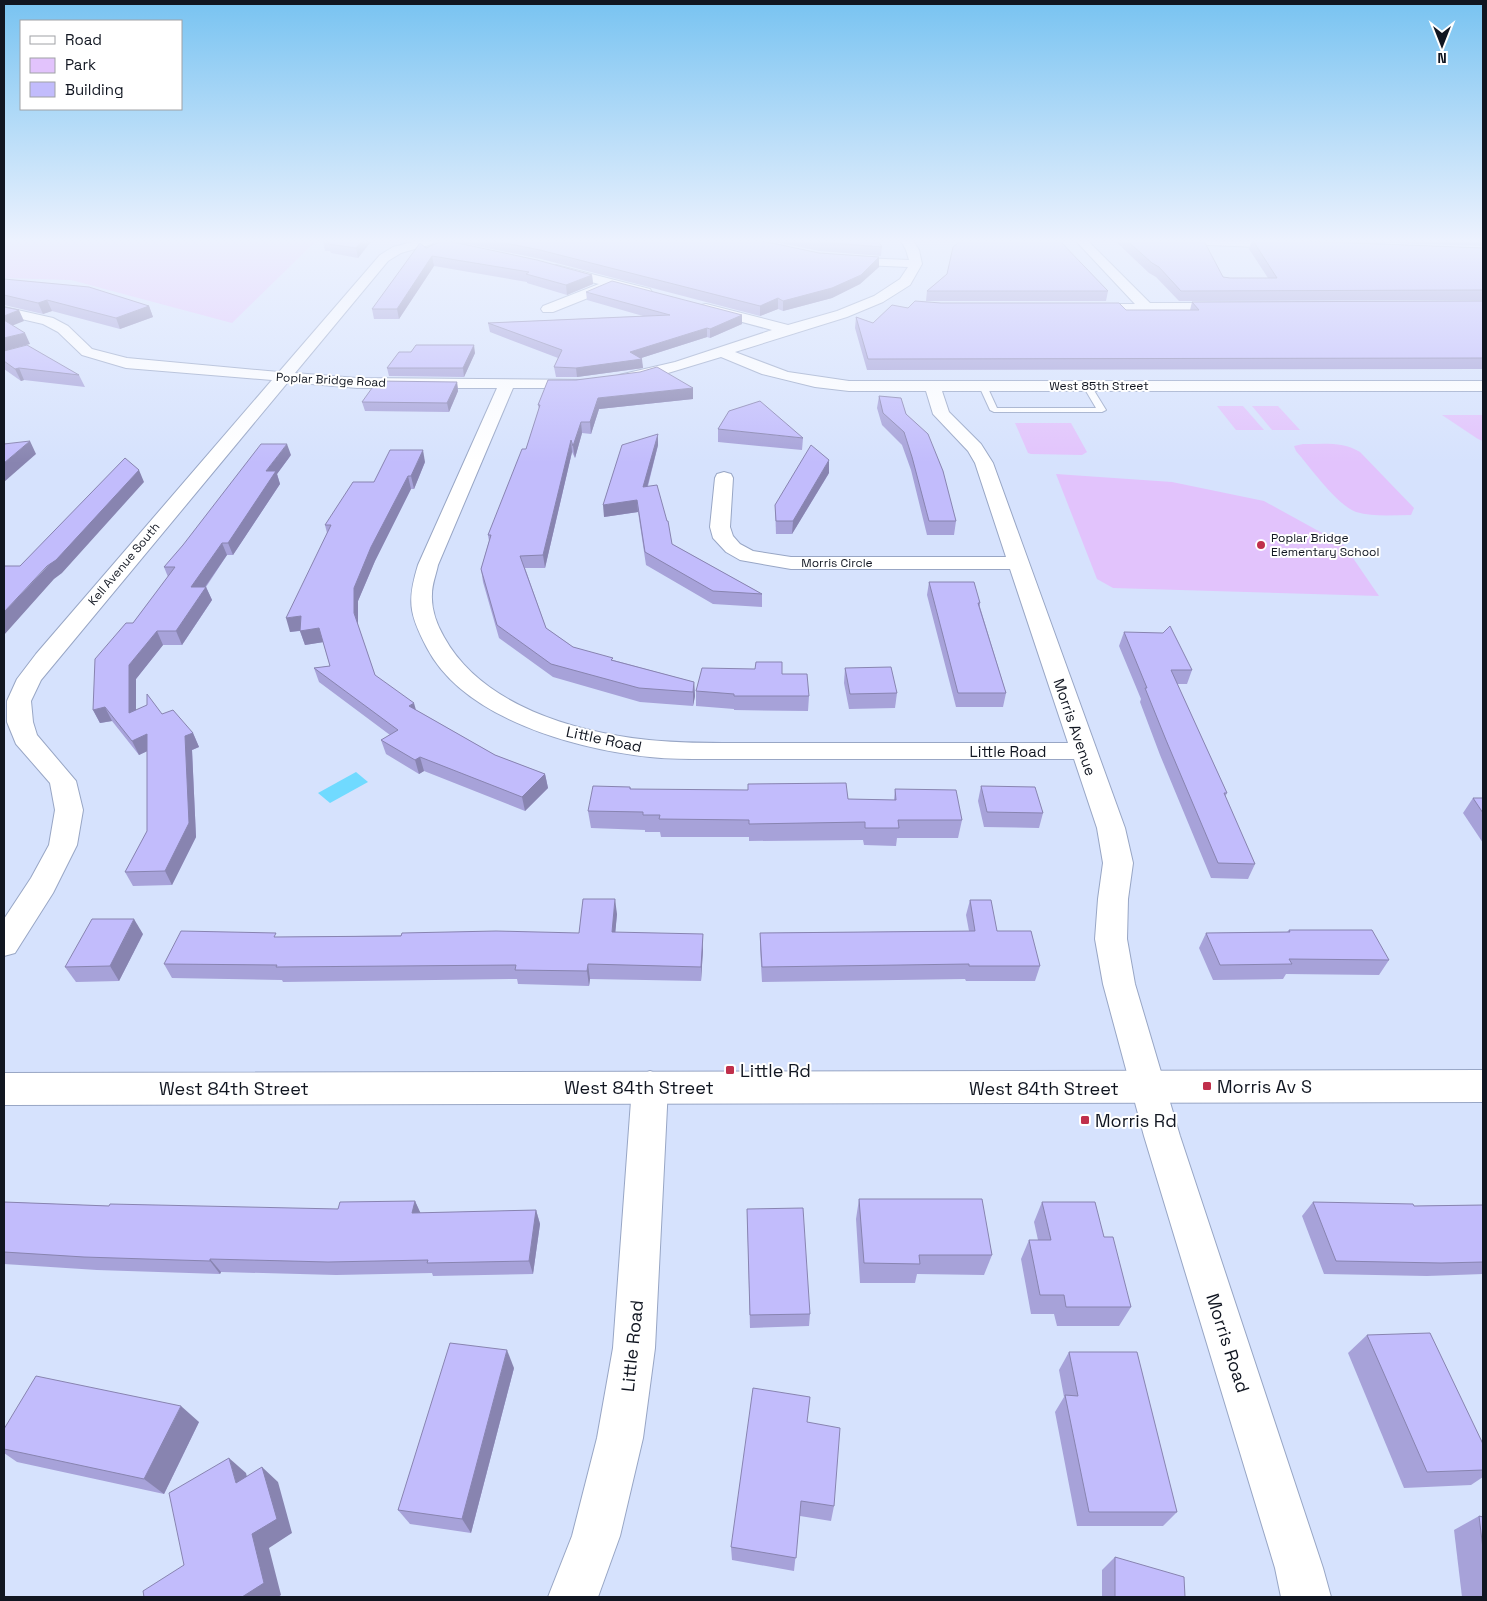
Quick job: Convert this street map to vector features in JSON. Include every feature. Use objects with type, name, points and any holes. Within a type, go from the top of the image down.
[{"type":"street","name":"Poplar Bridge Road","points":[[16,314],[48,321],[62,329],[88,352],[126,363],[357,383],[507,384],[577,384],[640,376],[839,314]]},
{"type":"street","name":"Kell Avenue South","points":[[4,944],[42,885],[62,845],[69,810],[63,781],[25,738],[20,722],[19,701],[29,679],[337,314]]},
{"type":"street","points":[[728,314],[789,330]]},
{"type":"street","name":"West 85th Street","points":[[721,351],[766,371],[802,381],[849,386],[1483,386]]},
{"type":"street","name":"Little Road","points":[[507,384],[428,565],[421,592],[425,619],[435,648],[458,675],[492,700],[534,722],[586,737],[645,748],[707,751],[1083,751]]},
{"type":"street","name":"Morris Avenue","points":[[932,386],[941,414],[975,448],[984,464],[1111,828],[1118,863],[1110,939],[1119,984],[1149,1089]]},
{"type":"street","name":"Morris Circle","points":[[724,478],[720,527],[723,538],[733,548],[747,556],[769,562],[791,564],[1017,563]]},
{"type":"street","name":"West 84th Street","points":[[4,1089],[650,1087],[1149,1089],[1483,1086]]},
{"type":"street","name":"Little Road","points":[[573,1597],[596,1536],[618,1447],[634,1348],[650,1087]]},
{"type":"street","name":"Morris Road","points":[[1149,1089],[1299,1568],[1306,1597]]},
{"type":"lane","points":[[983,386],[994,410],[1102,410],[1087,386]]},
{"type":"green space","points":[[197,314],[242,314],[232,323]]},
{"type":"green space","points":[[1217,406],[1243,406],[1264,430],[1236,430]]},
{"type":"green space","points":[[1252,406],[1278,406],[1300,430],[1272,430]]},
{"type":"green space","points":[[1442,415],[1483,415],[1483,441],[1478,439]]},
{"type":"green space","points":[[1015,423],[1071,423],[1087,452],[1082,455],[1028,453]]},
{"type":"green space","points":[[1303,444],[1340,445],[1360,452],[1414,508],[1411,515],[1369,515],[1349,508],[1332,494],[1296,451],[1294,446]]},
{"type":"green space","points":[[1056,474],[1172,482],[1264,501],[1344,545],[1379,596],[1113,588],[1097,579]]},
{"type":"water","points":[[356,772],[368,782],[330,803],[318,793]]},
{"type":"building","points":[[100,314],[128,314],[116,318]]},
{"type":"building","points":[[665,314],[742,315],[710,329],[707,328],[630,352],[642,359],[576,368],[554,367],[562,350],[488,323],[670,315]]},
{"type":"building","points":[[883,314],[1483,314],[1483,358],[868,359],[856,317],[873,323]]},
{"type":"building","points":[[4,320],[25,333],[4,338]]},
{"type":"building","points":[[27,345],[79,375],[15,369],[4,361],[4,351]]},
{"type":"building","points":[[416,345],[474,345],[463,368],[387,368],[399,352],[411,352]]},
{"type":"building","points":[[657,367],[693,388],[598,398],[590,422],[581,422],[573,446],[571,440],[543,555],[520,556],[546,628],[573,647],[613,658],[611,660],[694,682],[693,692],[639,688],[551,664],[497,625],[481,569],[491,535],[488,535],[522,449],[526,449],[540,405],[538,405],[548,380],[576,380],[640,372]]},
{"type":"building","points":[[377,381],[457,382],[447,403],[362,402]]},
{"type":"building","points":[[879,396],[901,398],[906,414],[928,434],[943,471],[956,521],[929,521],[904,432],[883,413]]},
{"type":"building","points":[[760,401],[803,438],[718,429],[729,411]]},
{"type":"building","points":[[658,434],[643,487],[657,485],[668,521],[672,544],[762,594],[713,591],[645,552],[637,500],[603,505],[622,445]]},
{"type":"building","points":[[30,441],[4,463],[4,444]]},
{"type":"building","points":[[261,444],[287,444],[266,471],[276,471],[228,543],[222,543],[191,587],[206,587],[176,631],[157,631],[129,665],[129,713],[147,705],[147,694],[162,714],[173,710],[193,733],[185,736],[189,823],[165,871],[125,872],[147,831],[147,734],[132,741],[105,707],[93,710],[95,659],[126,623],[133,623],[175,567],[164,567]]},
{"type":"building","points":[[811,445],[829,460],[793,521],[776,521],[775,505]]},
{"type":"building","points":[[390,450],[423,450],[411,476],[408,476],[371,547],[354,588],[354,613],[375,675],[414,703],[409,706],[495,755],[545,774],[522,797],[420,757],[415,760],[381,740],[398,730],[314,668],[330,666],[319,628],[300,631],[301,616],[286,618],[331,525],[325,525],[353,482],[374,482]]},
{"type":"building","points":[[125,458],[139,470],[56,560],[47,566],[4,612],[4,566],[20,566]]},
{"type":"building","points":[[929,582],[974,582],[980,603],[978,603],[1006,693],[958,693]]},
{"type":"building","points":[[1170,626],[1192,670],[1171,670],[1227,793],[1224,793],[1255,864],[1218,863],[1166,740],[1124,632],[1163,633]]},
{"type":"building","points":[[756,662],[782,662],[782,674],[807,674],[809,696],[734,696],[734,694],[696,691],[702,668],[755,669]]},
{"type":"building","points":[[891,667],[897,693],[850,694],[845,668]]},
{"type":"building","points":[[846,783],[848,799],[896,800],[895,789],[956,790],[962,820],[898,820],[899,828],[865,828],[865,822],[749,824],[749,820],[659,819],[660,815],[643,815],[643,812],[588,811],[593,786],[630,787],[630,789],[748,790],[748,784]]},
{"type":"building","points":[[981,786],[1035,787],[1043,813],[987,812]]},
{"type":"building","points":[[1473,798],[1483,798],[1483,813]]},
{"type":"building","points":[[583,899],[615,899],[612,932],[703,934],[701,967],[588,964],[587,971],[515,970],[516,965],[276,967],[277,965],[164,964],[181,931],[276,933],[274,937],[401,936],[402,933],[496,931],[579,933]]},
{"type":"building","points":[[970,900],[991,900],[997,931],[1031,931],[1040,966],[969,966],[969,964],[762,967],[760,933],[975,931]]},
{"type":"building","points":[[92,919],[134,919],[110,966],[65,967]]},
{"type":"building","points":[[1289,930],[1372,930],[1389,960],[1289,959],[1292,964],[1220,965],[1206,933],[1290,932]]},
{"type":"building","points":[[859,1199],[982,1199],[992,1255],[919,1255],[920,1264],[864,1263]]},
{"type":"building","points":[[415,1201],[412,1213],[536,1210],[529,1261],[427,1263],[428,1260],[328,1262],[210,1259],[210,1261],[84,1257],[4,1252],[4,1202],[109,1206],[110,1204],[338,1209],[340,1202]]},
{"type":"building","points":[[1042,1202],[1095,1202],[1104,1237],[1113,1237],[1131,1307],[1066,1307],[1064,1295],[1040,1295],[1029,1240],[1051,1240]]},
{"type":"building","points":[[1313,1202],[1413,1204],[1414,1206],[1483,1205],[1483,1262],[1336,1261]]},
{"type":"building","points":[[803,1208],[810,1314],[750,1315],[747,1209]]},
{"type":"building","points":[[1430,1333],[1483,1444],[1483,1470],[1427,1472],[1367,1335]]},
{"type":"building","points":[[450,1343],[507,1350],[462,1519],[398,1510]]},
{"type":"building","points":[[1069,1352],[1137,1352],[1177,1512],[1089,1512],[1065,1395],[1078,1396]]},
{"type":"building","points":[[36,1376],[181,1406],[144,1479],[4,1449],[4,1429]]},
{"type":"building","points":[[753,1388],[810,1397],[807,1422],[840,1428],[834,1506],[801,1501],[796,1558],[731,1547]]},
{"type":"building","points":[[229,1458],[236,1483],[262,1467],[277,1519],[252,1534],[264,1583],[242,1597],[144,1597],[143,1591],[184,1565],[169,1493]]},
{"type":"building","points":[[1479,1516],[1483,1517],[1483,1549]]},
{"type":"building","points":[[1115,1557],[1184,1577],[1185,1597],[1115,1597]]},
{"type":"place","name":"Poplar Bridge Elementary School","points":[[1261,545]]},
{"type":"place","name":"Little Rd","points":[[730,1070]]},
{"type":"place","name":"Morris Av S","points":[[1207,1086]]},
{"type":"place","name":"Morris Rd","points":[[1085,1120]]}]
